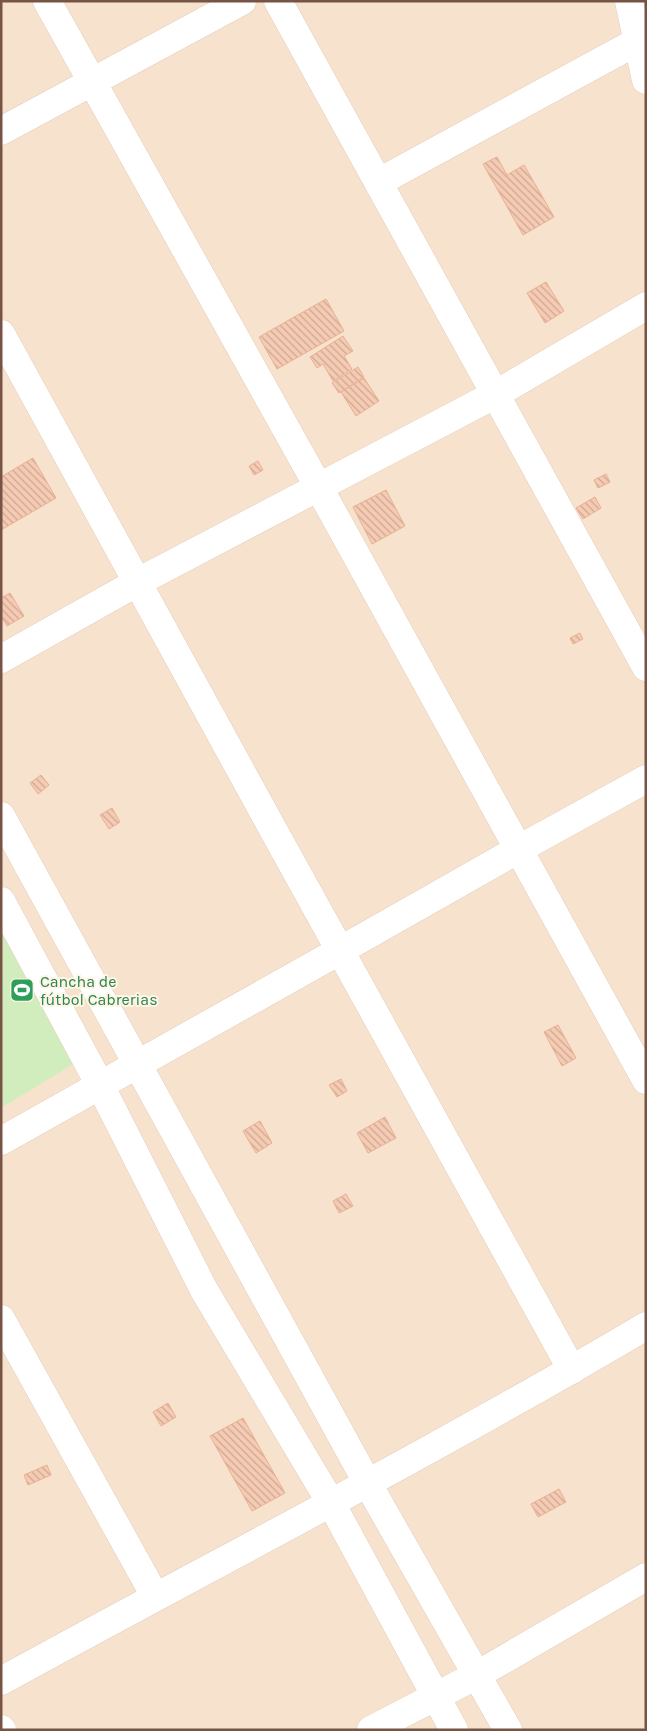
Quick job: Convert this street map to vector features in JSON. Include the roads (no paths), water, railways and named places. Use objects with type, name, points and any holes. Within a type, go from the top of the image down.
[{"type":"street","points":[[47,1],[318,486],[646,1080]]},
{"type":"street","points":[[1,131],[242,1]]},
{"type":"street","points":[[278,1],[646,667]]},
{"type":"street","points":[[629,1],[646,80]]},
{"type":"street","points":[[379,182],[638,41]]},
{"type":"street","points":[[1,659],[136,583],[496,394],[646,306]]},
{"type":"street","points":[[1,334],[136,583],[342,950],[572,1370]]},
{"type":"street","points":[[1,1141],[646,779]]},
{"type":"street","points":[[1,816],[368,1484],[478,1674],[508,1730]]},
{"type":"street","points":[[1,902],[100,1085],[204,1290],[331,1503],[454,1730]]},
{"type":"street","points":[[1,1319],[156,1596]]},
{"type":"street","points":[[1,1681],[156,1596],[368,1484],[572,1370],[646,1326]]},
{"type":"street","points":[[372,1730],[478,1674],[646,1577]]},
{"type":"place","name":"Cancha de fútbol Cabrerias","points":[[22,990]]}]
